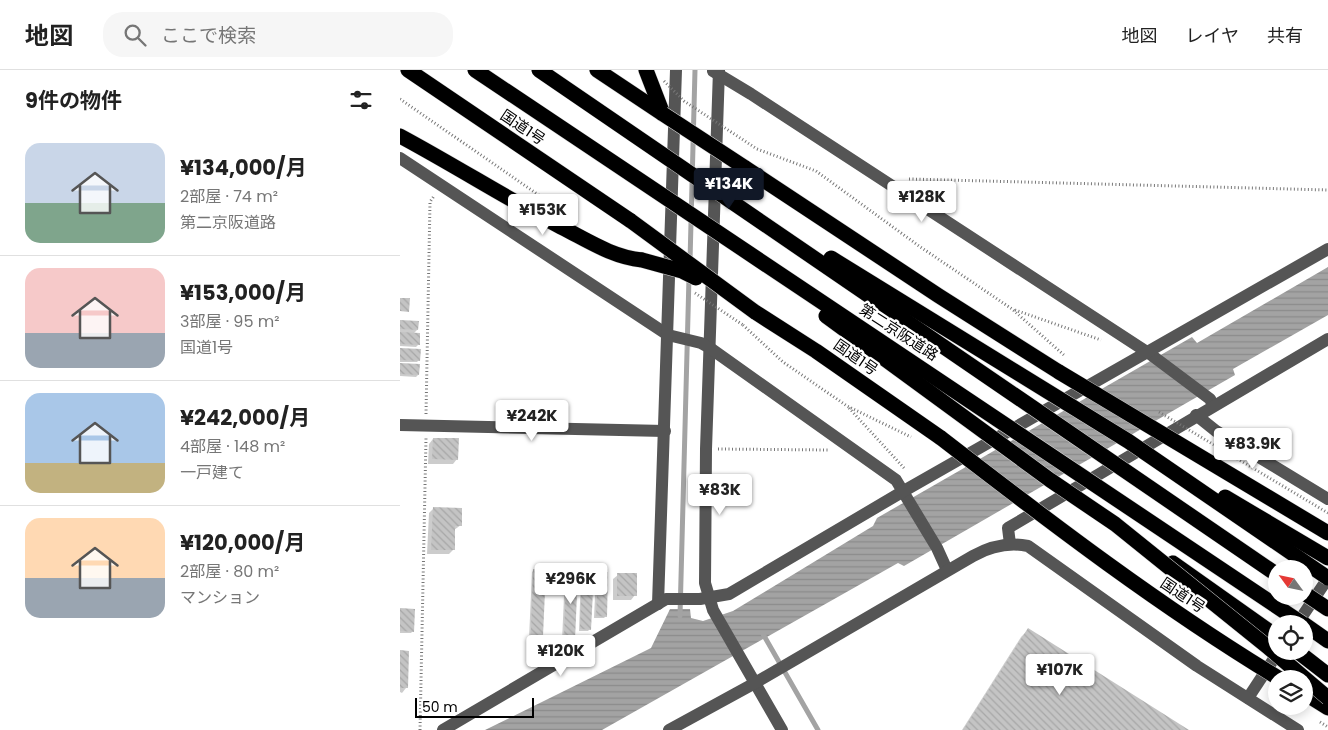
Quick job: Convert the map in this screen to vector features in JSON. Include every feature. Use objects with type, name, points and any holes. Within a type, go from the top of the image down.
[{"type":"highway","name":"国道1号","points":[[408,70],[631,221],[736,300],[816,351],[941,438],[1059,529],[1137,585],[1268,671]]},
{"type":"highway","name":"第二京阪道路","points":[[475,70],[666,199],[1051,453],[1290,615]]},
{"type":"highway","name":"第二京阪道路","points":[[539,70],[683,167],[1048,420],[1268,569]]},
{"type":"highway","points":[[597,70],[938,296],[1060,372],[1328,533]]},
{"type":"highway","points":[[646,70],[663,114]]},
{"type":"highway","points":[[400,136],[518,204],[607,251],[627,258],[642,260],[682,271],[736,300]]},
{"type":"highway","points":[[683,167],[1128,441],[1328,558]]},
{"type":"highway","points":[[666,199],[1050,480],[1268,630]]},
{"type":"highway","points":[[1128,441],[1328,578]]},
{"type":"highway","points":[[1115,524],[1328,698]]},
{"type":"highway","points":[[1313,599],[1328,609]]},
{"type":"highway","name":"第二京阪道路","points":[[1313,631],[1328,641]]},
{"type":"highway","points":[[1309,660],[1328,675]]},
{"type":"highway","points":[[1313,699],[1328,708]]},
{"type":"street","points":[[662,602],[665,431],[671,336],[676,70]]},
{"type":"street","points":[[782,730],[744,661],[707,602],[705,583],[706,346],[715,72],[1148,353],[1212,402]]},
{"type":"street","points":[[400,158],[671,336],[706,346],[896,480],[947,570]]},
{"type":"street","points":[[443,730],[662,602],[707,602],[729,594],[1328,249]]},
{"type":"street","points":[[1010,544],[1008,528],[1196,415],[1212,402],[1328,339]]},
{"type":"street","points":[[1196,415],[1216,431],[1328,499]]},
{"type":"street","points":[[400,425],[665,431]]},
{"type":"street","points":[[669,730],[756,683],[985,549],[1010,544],[1028,546],[1197,666],[1298,730]]},
{"type":"street","points":[[1303,615],[1328,578]]},
{"type":"street","points":[[1248,698],[1273,660]]},
{"type":"path","points":[[664,81],[684,102],[757,149],[816,171],[918,246],[1012,309],[1050,345],[1068,359]]},
{"type":"path","points":[[400,99],[550,203]]},
{"type":"path","points":[[890,186],[899,179],[1328,190]]},
{"type":"path","points":[[420,730],[430,202],[441,185]]},
{"type":"path","points":[[689,288],[743,325],[783,362],[847,406],[917,441]]},
{"type":"path","points":[[1012,309],[1105,341]]},
{"type":"path","points":[[847,406],[907,470]]},
{"type":"path","points":[[1154,409],[1328,513]]},
{"type":"path","points":[[706,449],[855,451]]},
{"type":"shaded area","points":[[1328,267],[1328,315],[1233,369],[1235,375],[904,566],[898,563],[602,730],[485,730],[651,648],[670,609],[690,609],[691,618],[703,621],[733,611],[873,526],[877,518],[1192,337],[1197,343]]},
{"type":"building","points":[[400,298],[410,298],[409,312],[400,311]]},
{"type":"building","points":[[400,320],[419,321],[418,330],[400,329]]},
{"type":"building","points":[[400,332],[420,333],[420,345],[400,344]]},
{"type":"building","points":[[400,348],[421,349],[420,361],[400,360]]},
{"type":"building","points":[[400,363],[420,364],[419,375],[400,374]]},
{"type":"building","points":[[433,438],[459,438],[458,460],[432,459]]},
{"type":"building","points":[[433,507],[462,508],[462,526],[455,526],[455,550],[431,550]]},
{"type":"building","points":[[533,569],[546,569],[542,658],[530,658]]},
{"type":"building","points":[[566,570],[578,571],[575,640],[564,639]]},
{"type":"building","points":[[582,571],[594,571],[591,630],[580,629]]},
{"type":"building","points":[[598,572],[608,572],[607,617],[596,616]]},
{"type":"building","points":[[617,573],[637,573],[637,596],[617,596]]},
{"type":"building","points":[[400,608],[415,609],[414,632],[400,631]]},
{"type":"building","points":[[1028,628],[1189,730],[963,730]]},
{"type":"building","points":[[400,650],[409,651],[408,688],[400,688]]},
{"type":"waterway","points":[[690,261],[695,70]]},
{"type":"waterway","points":[[680,616],[689,277]]},
{"type":"waterway","points":[[763,634],[818,730]]}]
